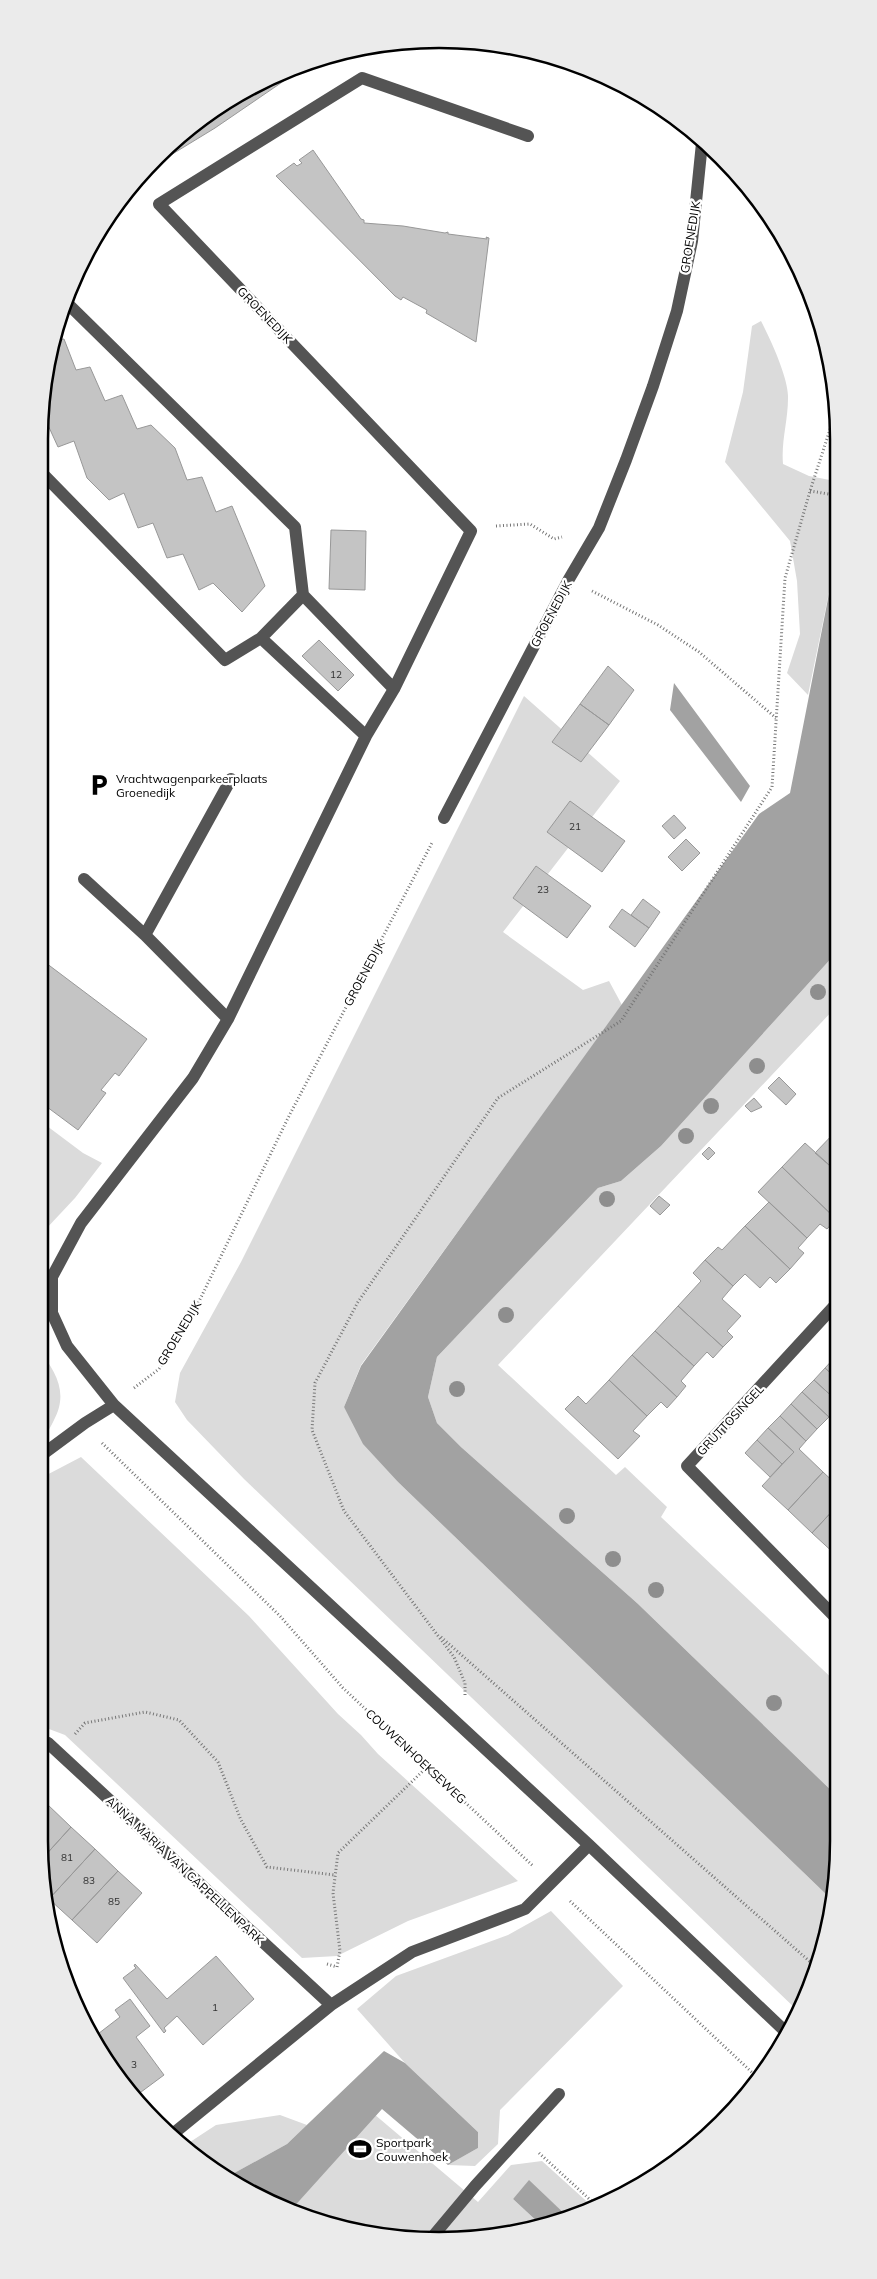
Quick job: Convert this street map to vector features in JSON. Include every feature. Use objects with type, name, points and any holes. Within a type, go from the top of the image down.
[{"type":"street","name":"GROENEDIJK","points":[[470,531],[159,204],[362,78],[528,136]]},
{"type":"street","name":"GROENEDIJK","points":[[444,818],[569,579],[599,528],[653,386],[677,311],[692,241],[701,150]]},
{"type":"street","points":[[71,306],[295,527],[303,595],[394,689]]},
{"type":"street","points":[[48,479],[225,660],[261,638],[303,595]]},
{"type":"street","points":[[470,531],[394,689],[366,736],[228,1020],[193,1078],[81,1223],[52,1277],[52,1313],[67,1346],[114,1404],[589,1845],[781,2028]]},
{"type":"street","points":[[261,638],[366,736]]},
{"type":"street","points":[[144,935],[231,780]]},
{"type":"street","points":[[84,879],[144,935],[228,1020]]},
{"type":"street","name":"GRUTTOSINGEL","points":[[830,1311],[687,1466],[830,1612]]},
{"type":"street","points":[[48,1450],[114,1404]]},
{"type":"street","points":[[48,1743],[58,1752]]},
{"type":"street","name":"ANNA MARIA VAN CAPPELLENPARK","points":[[58,1752],[330,2005]]},
{"type":"street","points":[[177,2130],[330,2005],[412,1952],[525,1909],[589,1845]]},
{"type":"street","points":[[437,2232],[559,2094]]},
{"type":"path","points":[[451,1718],[465,1702],[465,1683],[454,1657],[344,1511],[312,1430],[315,1383],[358,1302],[498,1098],[621,1021],[772,787],[785,578],[810,490],[830,430]]},
{"type":"path","points":[[810,490],[830,494]]},
{"type":"path","points":[[470,531],[509,524],[530,524],[554,539],[599,528]]},
{"type":"path","points":[[569,579],[658,625],[699,652],[776,718]]},
{"type":"path","name":"GROENEDIJK","points":[[114,1404],[159,1368],[190,1320],[289,1116],[444,818]]},
{"type":"path","name":"COUWENHOEKSEWEG","points":[[85,1423],[114,1456],[280,1616],[343,1688],[753,2073]]},
{"type":"path","points":[[436,1633],[810,1962]]},
{"type":"path","points":[[58,1752],[85,1723],[145,1712],[180,1720],[218,1762],[241,1820],[267,1866],[335,1875]]},
{"type":"path","points":[[299,1975],[318,1961],[337,1967],[340,1951],[332,1893],[338,1853],[427,1767]]},
{"type":"path","points":[[520,2136],[592,2200]]},
{"type":"shaded area","points":[[761,321],[785,380],[788,406],[783,464],[809,476],[830,480],[830,587],[808,695],[787,673],[800,634],[797,581],[790,541],[725,462],[743,392],[752,326]]},
{"type":"shaded area","points":[[830,589],[830,960],[661,1146],[621,1181],[598,1188],[437,1357],[428,1397],[437,1423],[461,1447],[637,1603],[830,1789],[829,1866],[826,1894],[399,1483],[363,1444],[344,1407],[361,1366],[759,814],[790,793]]},
{"type":"shaded area","points":[[674,683],[750,786],[741,802],[670,710]]},
{"type":"shaded area","points":[[524,696],[620,781],[503,932],[583,990],[609,981],[622,1005],[361,1365],[344,1407],[399,1483],[826,1894],[822,1917],[809,1966],[792,2006],[244,1479],[187,1420],[175,1402],[180,1373],[241,1262]]},
{"type":"shaded area","points":[[830,960],[830,1013],[498,1365],[616,1475],[625,1467],[667,1507],[661,1517],[830,1676],[830,1789],[637,1603],[461,1447],[437,1423],[428,1397],[437,1357],[598,1188],[621,1181],[661,1146]]},
{"type":"shaded area","points":[[48,1127],[83,1153],[102,1163],[75,1198],[48,1227]]},
{"type":"shaded area","points":[[48,1363],[55,1374],[60,1391],[58,1410],[48,1431]]},
{"type":"shaded area","points":[[81,1457],[249,1616],[338,1714],[378,1754],[518,1881],[408,1921],[337,1956],[302,1958],[65,1735],[48,1729],[48,1474]]},
{"type":"shaded area","points":[[551,1911],[623,1986],[500,2110],[498,2144],[475,2166],[448,2165],[478,2148],[478,2132],[405,2063],[357,2009],[396,1976],[508,1935]]},
{"type":"shaded area","points":[[384,2051],[405,2063],[478,2132],[478,2148],[448,2165],[382,2109],[296,2205],[234,2173],[287,2144]]},
{"type":"shaded area","name":"Sportpark Couwenhoek","points":[[374,2114],[478,2202],[511,2165],[542,2161],[588,2202],[562,2212],[529,2181],[513,2199],[535,2219],[464,2231],[413,2231],[362,2224],[313,2211],[289,2202],[243,2179]]},
{"type":"shaded area","points":[[280,2115],[307,2125],[287,2144],[234,2173],[190,2142],[216,2125]]},
{"type":"shaded area","points":[[529,2180],[562,2212],[535,2219],[513,2199]]},
{"type":"building","points":[[290,76],[215,128],[168,157],[200,128],[221,113]]},
{"type":"building","points":[[313,150],[361,219],[364,220],[364,223],[403,226],[448,232],[448,234],[489,238],[476,342],[426,313],[427,310],[403,297],[401,300],[395,296],[276,176],[294,163],[297,166],[302,163],[299,160]]},
{"type":"building","points":[[64,339],[76,370],[90,367],[105,401],[122,395],[137,429],[151,425],[175,448],[187,480],[202,477],[216,512],[232,506],[265,586],[242,612],[213,583],[199,590],[183,554],[167,558],[153,523],[138,528],[124,493],[109,500],[87,478],[74,441],[58,447],[48,425],[48,413],[55,362],[60,340]]},
{"type":"building","points":[[331,530],[366,531],[365,590],[329,589]]},
{"type":"building","points":[[319,640],[354,675],[338,691],[302,656]]},
{"type":"building","points":[[608,666],[634,690],[609,725],[580,704]]},
{"type":"building","points":[[580,704],[609,725],[581,762],[552,742]]},
{"type":"building","points":[[570,801],[625,841],[602,872],[547,832]]},
{"type":"building","points":[[674,815],[686,828],[674,839],[662,826]]},
{"type":"building","points":[[686,839],[700,853],[682,871],[668,857]]},
{"type":"building","points":[[536,866],[591,906],[567,938],[513,898]]},
{"type":"building","points":[[643,899],[660,912],[649,928],[631,915]]},
{"type":"building","points":[[622,909],[649,928],[635,947],[609,927]]},
{"type":"building","points":[[48,965],[147,1039],[119,1076],[115,1073],[101,1090],[106,1093],[78,1130],[48,1108]]},
{"type":"building","points":[[779,1077],[796,1094],[786,1105],[768,1088]]},
{"type":"building","points":[[754,1098],[762,1107],[751,1112],[745,1106]]},
{"type":"building","points":[[830,1137],[830,1166],[815,1153]]},
{"type":"building","points":[[805,1143],[830,1166],[830,1213],[782,1167]]},
{"type":"building","points":[[709,1147],[715,1153],[708,1160],[702,1154]]},
{"type":"building","points":[[782,1167],[830,1213],[830,1226],[827,1229],[820,1224],[807,1238],[758,1192]]},
{"type":"building","points":[[659,1196],[670,1205],[660,1215],[650,1206]]},
{"type":"building","points":[[769,1202],[807,1238],[798,1248],[804,1253],[790,1269],[745,1226]]},
{"type":"building","points":[[745,1226],[790,1269],[776,1283],[770,1277],[760,1288],[745,1274],[733,1286],[705,1260],[718,1247],[722,1250]]},
{"type":"building","points":[[705,1260],[733,1286],[722,1299],[741,1316],[727,1331],[733,1337],[723,1347],[678,1306],[701,1281],[693,1273]]},
{"type":"building","points":[[678,1306],[723,1347],[713,1358],[707,1352],[694,1366],[655,1331]]},
{"type":"building","points":[[655,1331],[694,1366],[681,1381],[686,1386],[677,1397],[632,1355]]},
{"type":"building","points":[[632,1355],[677,1397],[667,1408],[661,1402],[647,1416],[609,1380]]},
{"type":"building","points":[[830,1363],[830,1373],[825,1368]]},
{"type":"building","points":[[825,1368],[830,1373],[830,1395],[814,1380]]},
{"type":"building","points":[[609,1380],[647,1416],[633,1431],[640,1436],[618,1459],[565,1409],[578,1396],[586,1404]]},
{"type":"building","points":[[814,1380],[830,1395],[830,1416],[829,1417],[802,1392]]},
{"type":"building","points":[[802,1392],[829,1417],[817,1429],[791,1404]]},
{"type":"building","points":[[791,1404],[817,1429],[806,1441],[780,1416]]},
{"type":"building","points":[[780,1416],[806,1441],[799,1449],[823,1472],[788,1510],[762,1486],[794,1452],[768,1428]]},
{"type":"building","points":[[768,1428],[794,1452],[782,1464],[757,1440]]},
{"type":"building","points":[[757,1440],[782,1464],[770,1477],[745,1453]]},
{"type":"building","points":[[823,1472],[830,1478],[830,1514],[812,1533],[788,1510]]},
{"type":"building","points":[[830,1514],[830,1550],[812,1533]]},
{"type":"building","points":[[48,1805],[71,1827],[48,1852]]},
{"type":"building","points":[[71,1827],[95,1849],[52,1896],[48,1852]]},
{"type":"building","points":[[95,1849],[118,1871],[72,1920],[53,1902],[52,1896]]},
{"type":"building","points":[[118,1871],[142,1893],[97,1943],[72,1920]]},
{"type":"building","points":[[216,1956],[254,1999],[203,2045],[177,2016],[164,2028],[166,2031],[164,2033],[123,1978],[136,1968],[135,1964],[167,1999]]},
{"type":"building","points":[[130,1999],[150,2026],[136,2037],[164,2075],[140,2093],[113,2058],[99,2033],[120,2017],[115,2010]]},
{"type":"place","name":"Vrachtwagenparkeerplaats Groenedijk","points":[[99,785]]},
{"type":"place","name":"Sportpark Couwenhoek","points":[[360,2149]]}]
